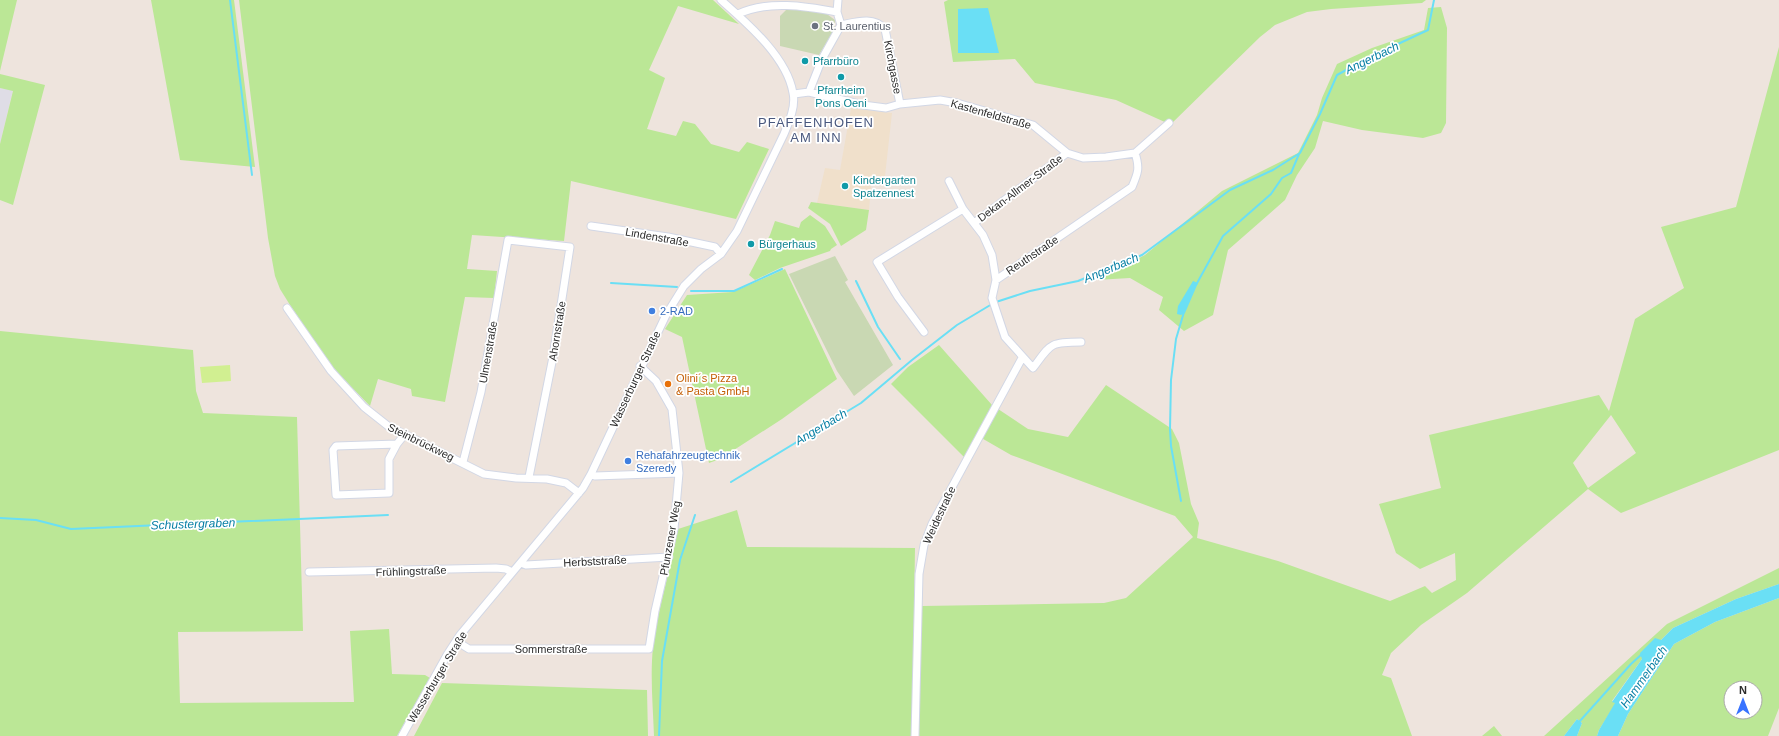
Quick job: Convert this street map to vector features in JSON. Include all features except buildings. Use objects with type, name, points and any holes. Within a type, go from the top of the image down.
[{"type":"street","name":"Wasserburger Straße","points":[[402,736],[456,641],[471,620],[579,494],[591,474],[640,366],[666,314],[684,286],[701,269],[721,254],[737,231],[791,118],[794,94],[782,64],[738,14],[721,0]]},
{"type":"street","points":[[809,92],[822,59],[841,25],[837,12],[838,0]]},
{"type":"street","points":[[738,14],[748,9],[778,4],[806,6],[837,12]]},
{"type":"street","name":"Kirchgasse","points":[[841,25],[866,20],[881,24],[885,29],[900,104]]},
{"type":"street","name":"Kastenfeldstraße","points":[[794,94],[809,92],[864,106],[886,108],[900,104],[940,100],[982,110],[1033,126],[1067,153],[1083,158],[1106,157],[1135,153]]},
{"type":"street","points":[[1135,153],[1169,123]]},
{"type":"street","name":"Dekan-Allmer-Straße","points":[[974,223],[1067,153]]},
{"type":"street","name":"Reuthstraße","points":[[1081,342],[1065,342],[1050,345],[1032,368],[1005,337],[994,308],[992,298],[996,280],[1132,187],[1138,172],[1138,162],[1135,153]]},
{"type":"street","name":"Dekan-Allmer-Straße","points":[[949,181],[963,209],[983,235],[992,255],[996,280]]},
{"type":"street","name":"Dekan-Allmer-Straße","points":[[924,332],[898,297],[877,262],[963,209]]},
{"type":"street","name":"Lindenstraße","points":[[591,226],[668,237],[714,247],[721,254]]},
{"type":"street","name":"Ulmenstraße","points":[[462,462],[482,385],[508,240]]},
{"type":"street","name":"Ahornstraße","points":[[508,240],[570,247],[553,356],[528,477]]},
{"type":"street","name":"Steinbrückweg","points":[[287,308],[331,371],[357,401],[388,426],[484,474],[516,478],[547,478],[566,483],[579,494]]},
{"type":"street","name":"Weidestraße","points":[[915,736],[919,574],[924,545],[932,524],[944,500],[1022,358]]},
{"type":"street","name":"Pfunzener Weg","points":[[640,366],[656,381],[672,408],[679,473],[674,529],[669,557],[655,611],[649,648]]},
{"type":"street","points":[[397,444],[336,446],[333,450],[336,494],[389,493],[389,460],[397,444],[405,434]]},
{"type":"street","points":[[591,474],[596,476],[679,473]]},
{"type":"street","name":"Herbststraße","points":[[520,563],[526,565],[669,557]]},
{"type":"street","name":"Frühlingstraße","points":[[309,572],[496,568],[512,572]]},
{"type":"street","name":"Sommerstraße","points":[[456,641],[469,649],[649,648]]},
{"type":"shaded area","points":[[0,88],[13,90],[0,144]]},
{"type":"shaded area","points":[[851,108],[892,113],[885,176],[872,176],[869,210],[817,203],[825,168],[840,170]]},
{"type":"green space","points":[[0,0],[17,0],[0,71]]},
{"type":"green space","points":[[151,0],[234,0],[255,167],[180,160]]},
{"type":"green space","points":[[239,0],[713,0],[739,24],[678,6],[649,70],[665,78],[647,129],[676,136],[683,121],[695,124],[711,144],[739,152],[747,142],[769,149],[736,219],[571,181],[564,241],[472,235],[467,269],[497,271],[494,298],[465,297],[445,402],[412,396],[411,389],[378,379],[370,406],[332,367],[290,305],[280,289],[275,276],[268,238]]},
{"type":"green space","points":[[948,0],[1426,0],[1422,3],[1307,12],[1275,25],[1260,37],[1169,126],[1167,123],[1116,100],[1035,83],[1015,59],[953,62],[944,2]]},
{"type":"green space","points":[[789,7],[824,12],[835,20],[834,30],[819,55],[780,46],[780,16]]},
{"type":"green space","points":[[1441,7],[1447,28],[1446,123],[1441,133],[1423,138],[1362,130],[1323,121],[1315,148],[1297,175],[1285,200],[1228,250],[1213,315],[1184,331],[1159,310],[1163,297],[1130,278],[1096,280],[1145,255],[1222,191],[1298,153],[1317,115],[1322,98],[1337,64],[1372,48],[1424,30],[1428,8]]},
{"type":"green space","points":[[1779,47],[1779,450],[1621,513],[1588,489],[1467,593],[1421,625],[1391,653],[1382,675],[1391,678],[1412,736],[919,736],[920,615],[922,606],[1104,603],[1126,598],[1193,537],[1175,516],[1011,455],[978,436],[964,457],[891,384],[908,367],[939,345],[992,405],[1028,429],[1068,437],[1106,385],[1172,429],[1179,443],[1191,504],[1199,523],[1197,538],[1278,561],[1390,601],[1425,586],[1432,593],[1456,580],[1455,553],[1420,569],[1396,553],[1379,504],[1441,488],[1429,435],[1599,395],[1609,411],[1635,319],[1684,288],[1661,227],[1736,207]],"holes":[[[1611,415],[1636,453],[1588,488],[1573,463]]]},
{"type":"green space","points":[[0,74],[45,85],[13,205],[0,200],[0,144],[13,91],[0,88]]},
{"type":"green space","points":[[811,202],[869,210],[866,230],[841,246],[830,224],[808,208]]},
{"type":"green space","points":[[810,215],[825,226],[837,245],[830,251],[780,268],[755,280],[749,275],[770,235],[775,221],[799,228],[801,222]]},
{"type":"green space","points":[[835,256],[848,280],[845,282],[893,365],[854,396],[837,371],[789,274]]},
{"type":"green space","points":[[785,269],[837,379],[782,419],[720,459],[709,463],[682,337],[665,329],[687,295],[733,292]]},
{"type":"green space","points":[[0,331],[193,350],[196,391],[203,413],[297,417],[303,631],[178,632],[180,703],[354,702],[350,631],[389,629],[392,674],[425,675],[430,678],[397,736],[0,736]]},
{"type":"green space","points":[[230,365],[231,381],[202,383],[200,367]]},
{"type":"green space","points":[[737,510],[747,547],[915,548],[912,736],[654,736],[652,680],[653,647],[658,617],[678,529]]},
{"type":"green space","points":[[1779,568],[1779,584],[1736,599],[1673,628],[1642,659],[1612,701],[1616,703],[1599,730],[1597,736],[1577,736],[1582,723],[1577,719],[1564,736],[1544,736],[1667,624]]},
{"type":"green space","points":[[1779,598],[1779,708],[1768,736],[1618,736],[1628,714],[1674,644],[1715,622]]},
{"type":"green space","points":[[442,683],[647,690],[648,736],[414,736]]},
{"type":"green space","points":[[1494,726],[1502,736],[1482,736]]},
{"type":"water","points":[[988,8],[999,53],[958,53],[958,9]]},
{"type":"water","points":[[1193,281],[1198,283],[1185,313],[1181,315],[1177,314],[1178,306]]},
{"type":"water","name":"Hammerbach","points":[[1779,584],[1779,598],[1715,622],[1674,644],[1628,714],[1618,736],[1597,736],[1615,703],[1612,702],[1642,659],[1640,653],[1655,638],[1661,640],[1673,628],[1736,599]]},
{"type":"water","points":[[1577,719],[1582,723],[1577,736],[1564,736]]},
{"type":"waterway","points":[[230,0],[252,175]]},
{"type":"waterway","name":"Angerbach","points":[[996,302],[1030,291],[1078,281],[1142,255],[1230,190],[1273,170],[1300,153],[1320,114],[1337,75],[1370,57],[1428,30],[1434,0]]},
{"type":"waterway","points":[[1196,285],[1223,236],[1271,194],[1282,178],[1291,173],[1299,154]]},
{"type":"waterway","points":[[691,291],[734,291],[782,269]]},
{"type":"waterway","points":[[856,281],[878,327],[900,359]]},
{"type":"waterway","points":[[611,283],[677,287]]},
{"type":"waterway","name":"Angerbach","points":[[731,482],[861,403],[912,360],[957,325],[992,304]]},
{"type":"waterway","points":[[1181,501],[1171,446],[1170,429],[1171,380],[1176,339],[1184,312]]},
{"type":"waterway","name":"Schustergraben","points":[[0,518],[36,520],[71,529],[388,515]]},
{"type":"waterway","name":"Angerbach","points":[[659,736],[662,661],[680,560],[695,515]]},
{"type":"waterway","points":[[1579,722],[1631,664],[1642,654]]},
{"type":"place","name":"St. Laurentius","points":[[815,26]]},
{"type":"place","name":"Pfarrbüro","points":[[805,61]]},
{"type":"place","name":"Pfarrheim Pons Oeni","points":[[841,77]]},
{"type":"place","name":"Kindergarten Spatzennest","points":[[845,186]]},
{"type":"place","name":"Bürgerhaus","points":[[751,244]]},
{"type":"place","name":"2-RAD","points":[[652,311]]},
{"type":"place","name":"Olini´s Pizza & Pasta GmbH","points":[[668,384]]},
{"type":"place","name":"Rehafahrzeugtechnik Szeredy","points":[[628,461]]},
{"type":"district","name":"PFAFFENHOFEN AM INN","points":[[816,130]]}]
